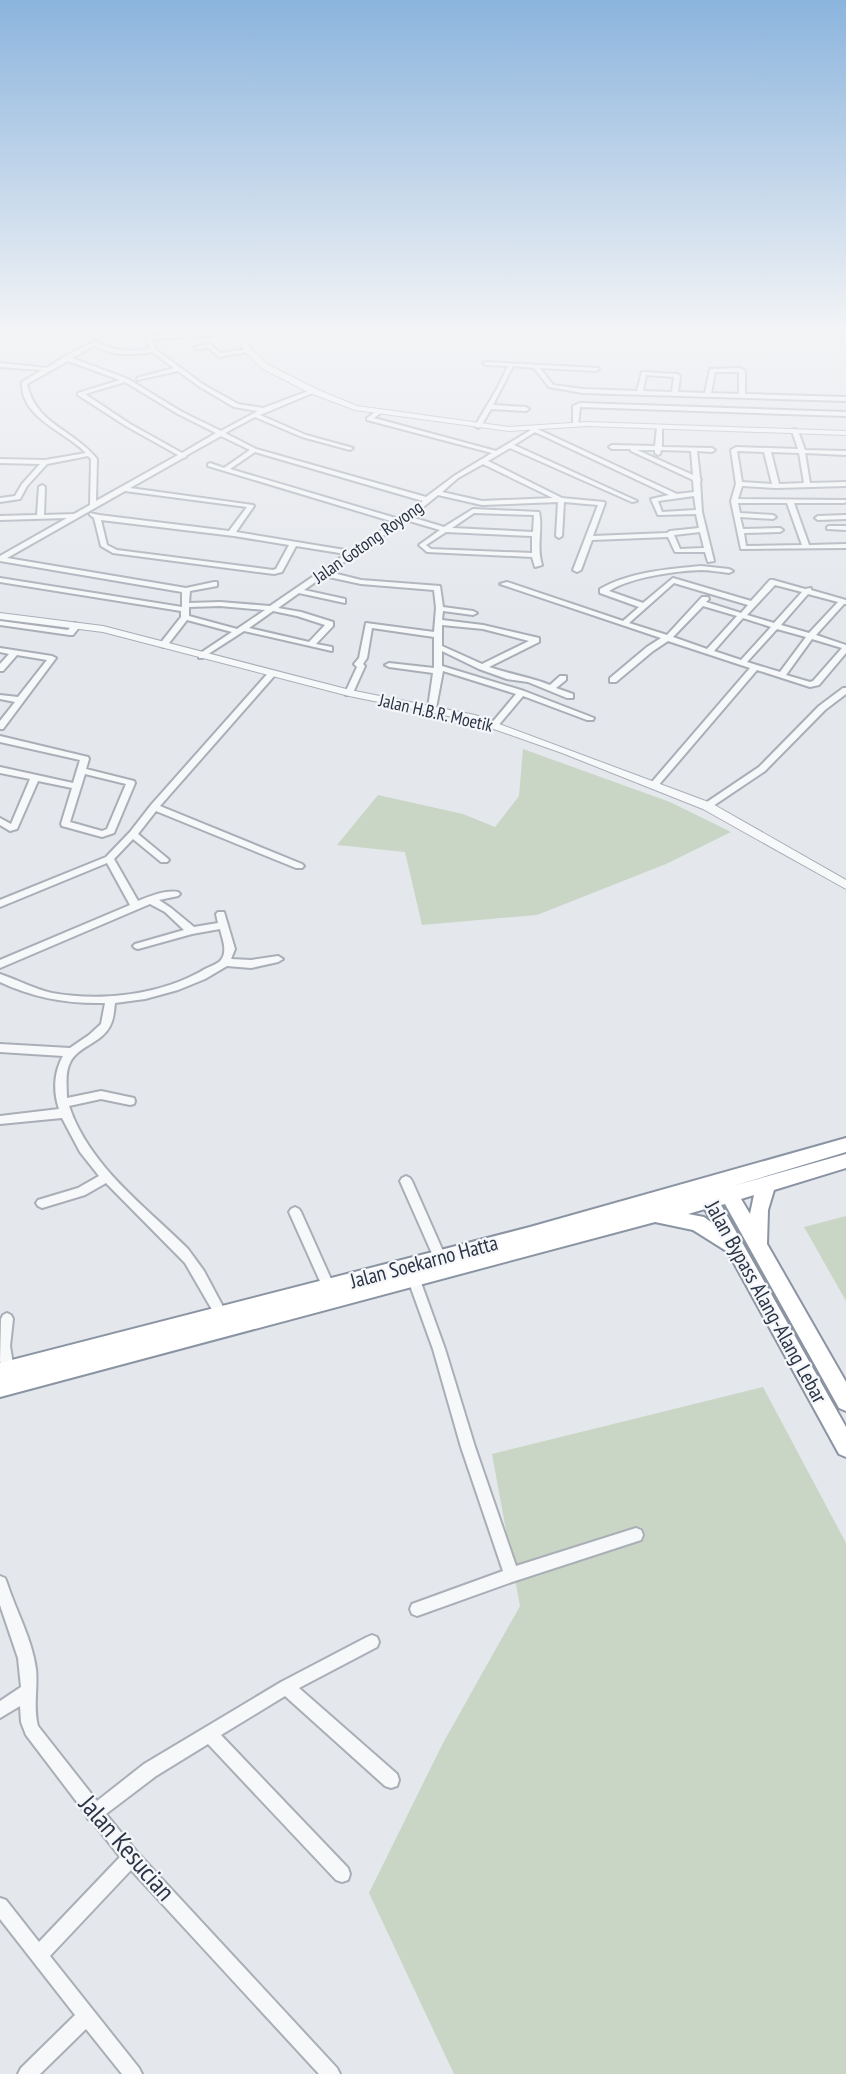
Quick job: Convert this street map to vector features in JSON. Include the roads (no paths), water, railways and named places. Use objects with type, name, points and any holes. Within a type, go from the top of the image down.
[{"type":"highway","name":"Jalan Soekarno Hatta","points":[[3,1376],[440,1258],[706,1194],[846,1145]]},
{"type":"highway","name":"Jalan Soekarno Hatta","points":[[726,1188],[766,1185],[846,1161]]},
{"type":"highway","points":[[758,1245],[759,1210],[766,1185]]},
{"type":"highway","name":"Jalan Bypass Alang-Alang Lebar","points":[[726,1188],[846,1401]]},
{"type":"highway","name":"Jalan Soekarno Hatta","points":[[3,1376],[272,1317],[413,1277],[650,1216],[706,1194]]},
{"type":"highway","name":"Jalan Bypass Alang-Alang Lebar","points":[[706,1194],[846,1448]]},
{"type":"highway","points":[[650,1216],[674,1217],[697,1223],[713,1231],[734,1247]]},
{"type":"street","points":[[61,429],[90,454],[95,465],[89,507],[97,517],[104,546],[115,552],[274,572],[279,570],[294,543]]},
{"type":"street","points":[[135,429],[184,456]]},
{"type":"street","points":[[213,429],[254,450],[428,500]]},
{"type":"street","points":[[0,559],[72,516],[230,429]]},
{"type":"street","points":[[287,429],[304,436],[350,448]]},
{"type":"street","points":[[406,429],[498,453]]},
{"type":"street","points":[[529,429],[674,495]]},
{"type":"street","name":"Jalan Gotong Royong","points":[[202,656],[404,517],[456,477],[511,446],[533,429]]},
{"type":"street","points":[[659,462],[663,429]]},
{"type":"street","points":[[722,429],[846,433]]},
{"type":"street","points":[[795,431],[802,451],[807,485]]},
{"type":"street","points":[[511,446],[573,476],[634,501]]},
{"type":"street","points":[[612,447],[712,450]]},
{"type":"street","points":[[627,448],[698,480]]},
{"type":"street","points":[[225,470],[254,450]]},
{"type":"street","points":[[694,450],[699,512],[710,561]]},
{"type":"street","points":[[846,453],[734,450],[739,484],[734,501],[742,548],[846,546]]},
{"type":"street","points":[[767,450],[776,486]]},
{"type":"street","points":[[0,461],[45,462],[90,454]]},
{"type":"street","points":[[483,461],[561,500]]},
{"type":"street","points":[[0,500],[18,498],[24,485],[45,462]]},
{"type":"street","points":[[210,465],[448,528],[465,531],[537,534]]},
{"type":"street","points":[[734,501],[845,503],[842,495],[846,485],[739,484]]},
{"type":"street","points":[[40,517],[42,487]]},
{"type":"street","points":[[124,489],[252,506],[231,534]]},
{"type":"street","points":[[438,493],[482,503],[561,500],[602,503],[577,570]]},
{"type":"street","points":[[698,494],[654,499],[660,514],[699,512]]},
{"type":"street","points":[[559,536],[561,500]]},
{"type":"street","points":[[790,502],[806,546]]},
{"type":"street","points":[[538,565],[535,555],[539,505]]},
{"type":"street","points":[[535,555],[429,550],[423,548],[422,545],[475,510],[537,513]]},
{"type":"street","points":[[736,515],[773,518]]},
{"type":"street","points":[[0,518],[72,516]]},
{"type":"street","points":[[97,517],[231,534],[352,553]]},
{"type":"street","points":[[818,518],[846,518]]},
{"type":"street","points":[[831,518],[842,528]]},
{"type":"street","points":[[829,528],[842,528]]},
{"type":"street","points":[[671,535],[670,532],[703,530]]},
{"type":"street","points":[[739,531],[780,530]]},
{"type":"street","points":[[590,538],[671,535]]},
{"type":"street","points":[[671,535],[677,551],[708,550]]},
{"type":"street","points":[[0,559],[186,590],[214,584]]},
{"type":"street","points":[[644,606],[603,591],[614,584],[659,574],[701,568],[729,571]]},
{"type":"street","points":[[322,573],[361,582],[435,587],[441,609],[437,635],[439,669],[432,708]]},
{"type":"street","points":[[0,580],[186,611],[239,630],[329,649]]},
{"type":"street","points":[[625,622],[673,580],[752,604]]},
{"type":"street","points":[[710,650],[774,582],[845,601],[811,636],[782,675]]},
{"type":"street","points":[[504,584],[813,685],[846,647],[701,603]]},
{"type":"street","points":[[163,645],[186,611],[186,590]]},
{"type":"street","points":[[297,590],[342,601]]},
{"type":"street","points":[[744,662],[808,590]]},
{"type":"street","points":[[613,681],[650,649],[669,637],[711,592]]},
{"type":"street","points":[[186,611],[232,604],[270,609],[330,624],[311,644]]},
{"type":"street","points":[[441,609],[473,613]]},
{"type":"street","name":"Jalan H.B.R. Moetik","points":[[2,620],[77,625],[113,631],[349,693],[432,708],[494,725],[707,806],[846,885]]},
{"type":"street","points":[[439,622],[483,627],[536,640],[482,667]]},
{"type":"street","points":[[349,693],[361,666],[358,664],[363,658],[369,625],[437,635]]},
{"type":"street","points":[[439,647],[482,667],[530,680],[570,696]]},
{"type":"street","points":[[0,650],[52,658],[0,727]]},
{"type":"street","points":[[0,669],[15,652]]},
{"type":"street","points":[[840,656],[846,666]]},
{"type":"street","points":[[389,665],[439,669],[521,693],[590,718]]},
{"type":"street","points":[[654,785],[755,667]]},
{"type":"street","points":[[0,904],[109,859],[272,674]]},
{"type":"street","points":[[551,688],[563,678]]},
{"type":"street","points":[[707,806],[762,769],[822,708],[846,690]]},
{"type":"street","points":[[494,725],[521,693]]},
{"type":"street","points":[[0,697],[20,700]]},
{"type":"street","points":[[0,739],[81,757],[85,761],[65,824],[102,834],[110,832],[131,783],[82,771]]},
{"type":"street","points":[[1,771],[76,786]]},
{"type":"street","points":[[0,821],[10,828],[14,827],[35,777]]},
{"type":"street","points":[[154,807],[299,866]]},
{"type":"street","points":[[133,834],[164,860]]},
{"type":"street","points":[[109,859],[136,906]]},
{"type":"street","points":[[0,964],[136,906],[175,894]]},
{"type":"street","points":[[151,900],[168,910],[192,931]]},
{"type":"street","points":[[138,946],[192,931],[222,919],[230,949],[225,962]]},
{"type":"street","points":[[0,978],[21,989],[50,995],[111,999],[171,989],[225,962],[251,964],[278,959]]},
{"type":"street","points":[[0,1048],[70,1052],[95,1036],[105,1025],[111,999]]},
{"type":"street","points":[[70,1052],[61,1075],[64,1108],[80,1144],[107,1177],[186,1256],[222,1316]]},
{"type":"street","points":[[0,1120],[64,1108],[101,1095],[130,1101]]},
{"type":"street","points":[[42,1203],[81,1192],[107,1177]]},
{"type":"street","points":[[405,1181],[440,1258]]},
{"type":"street","points":[[295,1212],[329,1288]]},
{"type":"street","points":[[413,1277],[439,1349],[468,1446],[512,1575]]},
{"type":"street","points":[[3,1376],[7,1319]]},
{"type":"street","points":[[417,1609],[636,1535]]},
{"type":"street","name":"Jalan Kesucian","points":[[0,1583],[4,1610],[24,1653],[28,1671],[27,1717],[31,1730],[131,1858],[331,2074]]},
{"type":"street","points":[[94,1813],[150,1770],[208,1734],[286,1687],[372,1642]]},
{"type":"street","points":[[286,1687],[391,1780]]},
{"type":"street","points":[[0,1710],[27,1692]]},
{"type":"street","points":[[208,1734],[342,1874]]},
{"type":"street","points":[[39,1955],[131,1858]]},
{"type":"street","points":[[0,1906],[133,2074]]},
{"type":"street","points":[[27,2074],[87,2015]]}]
